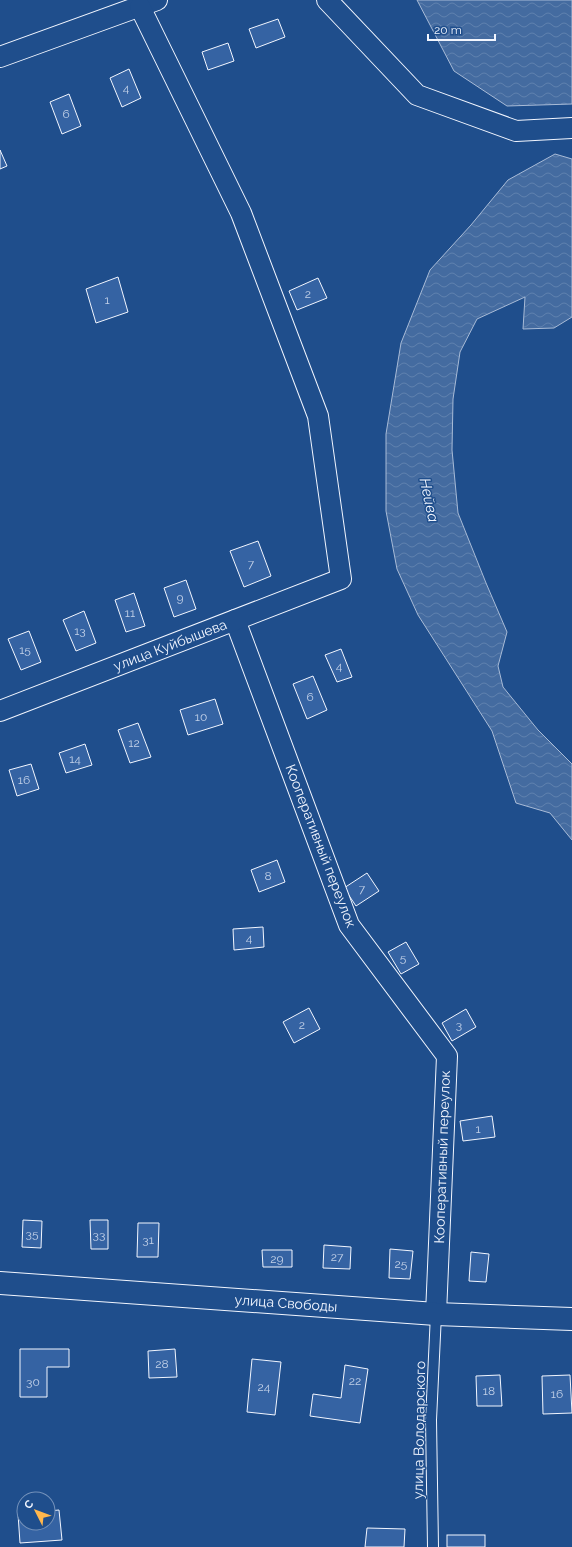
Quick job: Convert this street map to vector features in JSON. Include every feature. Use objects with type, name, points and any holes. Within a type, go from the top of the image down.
[{"type":"main road","name":"улица Свободы","points":[[0,1283],[436,1314],[572,1319]]},
{"type":"street","points":[[327,0],[417,95],[516,131],[572,128]]},
{"type":"street","points":[[0,56],[149,4]]},
{"type":"street","name":"улица Куйбышева","points":[[0,711],[341,580],[318,416],[241,213],[149,4]]},
{"type":"street","name":"Кооперативный переулок","points":[[235,620],[349,925],[447,1056],[436,1314]]},
{"type":"lane","name":"улица Володарского","points":[[433,1547],[431,1420],[436,1314]]},
{"type":"water","points":[[417,0],[572,0],[572,104],[507,106],[454,71]]},
{"type":"water","name":"Нейва","points":[[555,154],[572,159],[572,317],[554,328],[523,329],[525,297],[477,319],[460,352],[453,399],[452,450],[458,513],[507,632],[498,666],[503,687],[538,730],[572,764],[572,840],[550,813],[516,803],[492,731],[418,615],[397,569],[386,511],[386,434],[401,343],[430,270],[471,225],[508,180]]},
{"type":"building","points":[[278,19],[285,37],[256,48],[249,29]]},
{"type":"building","points":[[228,43],[234,61],[208,70],[202,52]]},
{"type":"building","points":[[129,69],[141,98],[122,107],[110,78]]},
{"type":"building","points":[[69,94],[81,126],[62,134],[50,102]]},
{"type":"building","points":[[0,150],[7,166],[0,169]]},
{"type":"building","points":[[118,277],[128,312],[96,323],[86,289]]},
{"type":"building","points":[[318,278],[327,298],[297,310],[289,291]]},
{"type":"building","points":[[258,541],[271,576],[244,587],[230,551]]},
{"type":"building","points":[[186,580],[196,609],[174,617],[164,588]]},
{"type":"building","points":[[134,593],[145,626],[126,632],[115,600]]},
{"type":"building","points":[[84,611],[96,643],[76,651],[63,620]]},
{"type":"building","points":[[29,631],[41,662],[21,670],[8,639]]},
{"type":"building","points":[[341,649],[352,677],[337,682],[325,655]]},
{"type":"building","points":[[313,676],[327,710],[307,719],[293,684]]},
{"type":"building","points":[[215,699],[223,724],[188,735],[180,710]]},
{"type":"building","points":[[138,723],[151,757],[130,763],[118,730]]},
{"type":"building","points":[[85,744],[92,765],[66,773],[59,753]]},
{"type":"building","points":[[31,764],[39,789],[17,796],[9,770]]},
{"type":"building","points":[[277,860],[285,882],[259,892],[251,870]]},
{"type":"building","points":[[367,873],[379,891],[356,906],[344,888]]},
{"type":"building","points":[[263,927],[264,947],[234,950],[233,929]]},
{"type":"building","points":[[406,942],[419,964],[401,974],[388,952]]},
{"type":"building","points":[[309,1008],[320,1029],[294,1043],[283,1022]]},
{"type":"building","points":[[466,1009],[476,1027],[452,1041],[442,1023]]},
{"type":"building","points":[[492,1116],[495,1137],[463,1141],[460,1121]]},
{"type":"building","points":[[23,1220],[42,1221],[41,1248],[22,1247]]},
{"type":"building","points":[[90,1220],[108,1220],[108,1249],[91,1249]]},
{"type":"building","points":[[138,1223],[159,1223],[158,1257],[137,1257]]},
{"type":"building","points":[[324,1245],[351,1247],[350,1269],[323,1268]]},
{"type":"building","points":[[390,1249],[413,1251],[410,1279],[389,1278]]},
{"type":"building","points":[[262,1250],[292,1250],[292,1267],[263,1267]]},
{"type":"building","points":[[471,1252],[489,1254],[486,1282],[469,1281]]},
{"type":"building","points":[[20,1349],[69,1349],[69,1367],[47,1367],[47,1397],[20,1397]]},
{"type":"building","points":[[175,1349],[177,1377],[149,1378],[148,1351]]},
{"type":"building","points":[[252,1359],[281,1362],[275,1415],[247,1412]]},
{"type":"building","points":[[345,1365],[368,1369],[360,1423],[310,1416],[313,1394],[341,1398]]},
{"type":"building","points":[[500,1375],[502,1406],[477,1406],[476,1376]]},
{"type":"building","points":[[570,1375],[572,1413],[543,1414],[542,1376]]},
{"type":"building","points":[[56,1510],[59,1510],[62,1540],[20,1543],[19,1531],[56,1531]]},
{"type":"building","points":[[367,1528],[405,1529],[404,1547],[365,1547]]},
{"type":"building","points":[[447,1535],[485,1535],[485,1547],[447,1547]]}]
